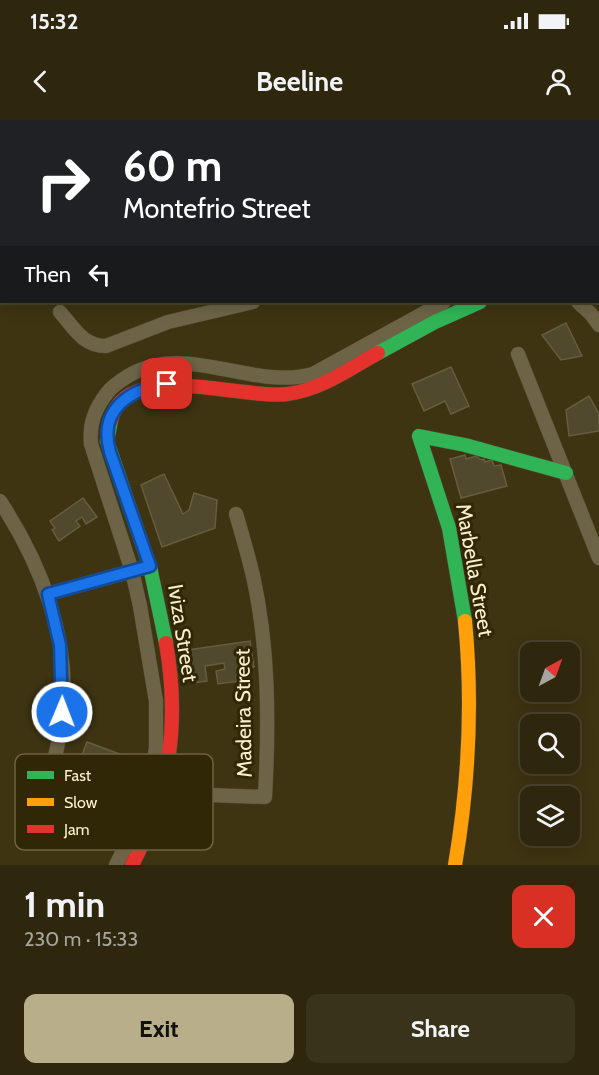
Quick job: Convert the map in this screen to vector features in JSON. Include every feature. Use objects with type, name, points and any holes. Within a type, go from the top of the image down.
[{"type":"street","points":[[60,312],[84,340],[98,346],[106,346],[168,322],[245,303]]},
{"type":"street","name":"Iviza Street","points":[[156,754],[156,701],[140,606],[132,571],[91,444],[91,422],[94,412],[110,389],[132,373],[163,363],[194,364],[282,379],[298,378],[327,367],[442,303]]},
{"type":"street","name":"Iviza Street","points":[[167,754],[170,745],[171,701],[163,627],[150,566],[107,441],[110,421],[121,401],[139,390],[167,384],[263,395],[285,395],[306,391],[320,386],[391,346],[477,303]]},
{"type":"street","points":[[579,303],[599,325]]},
{"type":"street","points":[[518,354],[599,558]]},
{"type":"street","name":"Marbella Street","points":[[455,865],[465,808],[471,711],[465,614],[448,526],[419,436],[465,445],[566,473]]},
{"type":"street","points":[[0,501],[22,537],[48,594],[60,645],[63,699],[55,754]]},
{"type":"street","name":"Madeira Street","points":[[213,795],[265,797],[268,722],[265,656],[253,576],[236,514]]},
{"type":"street","points":[[48,594],[150,566]]},
{"type":"street","name":"Iviza Street","points":[[116,865],[124,850]]},
{"type":"street","name":"Iviza Street","points":[[132,865],[139,850]]},
{"type":"building","points":[[566,323],[582,356],[561,360],[542,335]]},
{"type":"building","points":[[451,367],[469,406],[451,414],[445,401],[424,411],[412,384]]},
{"type":"building","points":[[589,396],[599,414],[599,431],[569,436],[566,410]]},
{"type":"building","points":[[465,455],[466,459],[476,456],[481,460],[484,459],[485,462],[492,460],[494,466],[501,465],[507,486],[461,498],[450,459]]},
{"type":"building","points":[[164,474],[183,514],[189,510],[194,493],[217,500],[215,528],[162,547],[141,485]]},
{"type":"building","points":[[83,498],[97,517],[86,524],[82,517],[76,521],[80,526],[59,541],[52,530],[55,528],[50,521]]},
{"type":"building","points":[[250,641],[254,667],[244,668],[246,680],[218,684],[216,671],[225,669],[224,663],[205,666],[207,681],[192,683],[188,650]]},
{"type":"building","points":[[87,742],[119,754],[82,754]]},
{"type":"traffic: fast","points":[[378,353],[435,322],[478,303]]},
{"type":"traffic: fast","points":[[111,421],[107,441],[150,567],[166,643]]},
{"type":"traffic: fast","points":[[465,621],[449,528],[419,436],[465,445],[566,473]]},
{"type":"traffic: slow","points":[[455,865],[464,804],[468,743],[469,683],[465,621]]},
{"type":"traffic: jam","points":[[111,421],[121,402],[138,391],[161,386],[188,386],[287,394],[323,383],[378,353]]},
{"type":"traffic: jam","points":[[166,643],[172,702],[168,754]]},
{"type":"traffic: jam","points":[[132,865],[139,850]]},
{"type":"route","points":[[62,712],[63,671],[60,645],[48,594],[150,566],[110,452],[107,431],[121,401],[139,390],[167,384]]}]
